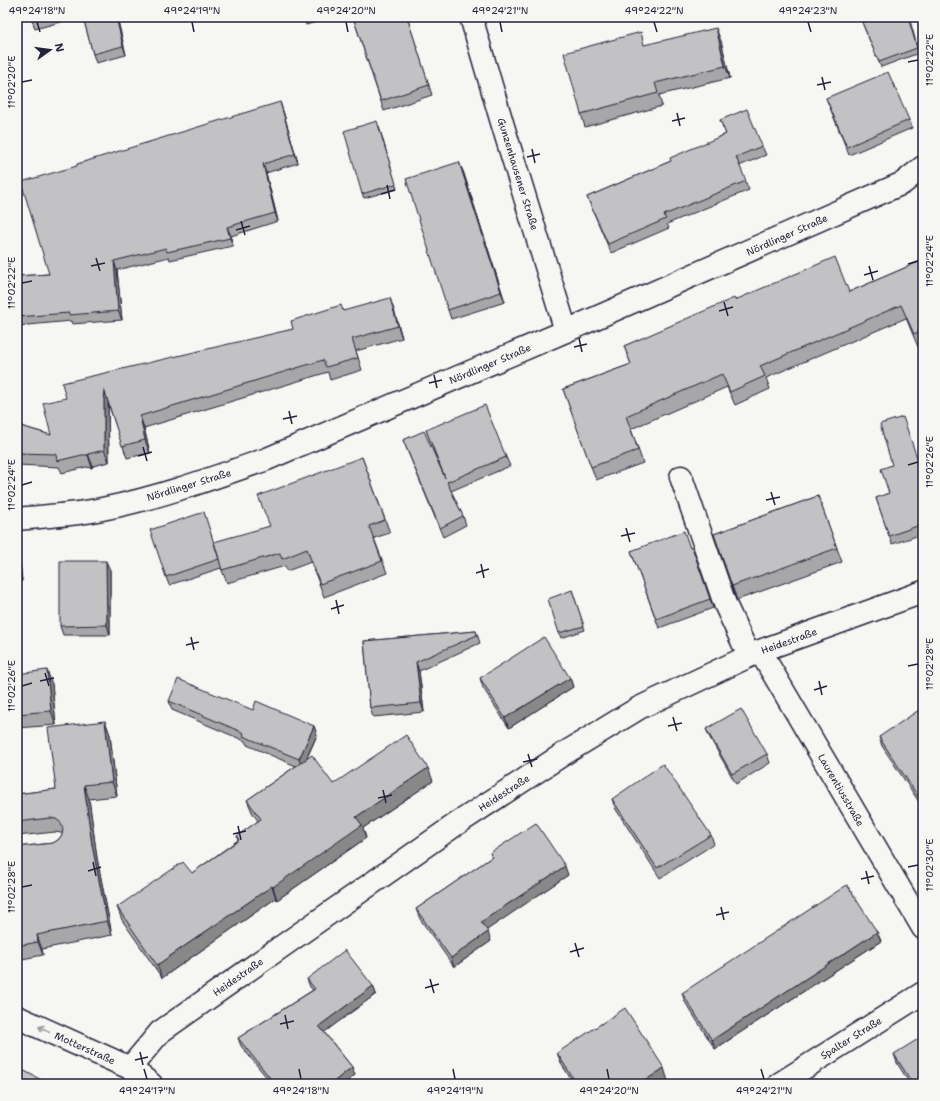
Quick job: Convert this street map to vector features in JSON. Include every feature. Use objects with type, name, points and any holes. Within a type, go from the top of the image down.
[{"type":"street","name":"Gunzenhausener Straße","points":[[471,17],[502,126],[566,331]]},
{"type":"street","name":"Nördlinger Straße","points":[[17,519],[102,510],[216,477],[267,459],[566,331],[903,183],[923,167]]},
{"type":"street","name":"Laurentiusstraße","points":[[681,477],[726,604],[754,654],[923,928]]},
{"type":"street","name":"Heidestraße","points":[[130,1068],[160,1032],[455,825],[565,753],[639,708],[754,654],[923,592]]},
{"type":"street","name":"Spalter Straße","points":[[779,1084],[923,993]]},
{"type":"street","name":"Motterstraße","points":[[17,1017],[130,1068],[151,1084]]},
{"type":"building","points":[[31,17],[44,17],[32,20]]},
{"type":"building","points":[[83,17],[116,17],[123,46],[93,54]]},
{"type":"building","points":[[303,17],[316,17],[304,21]]},
{"type":"building","points":[[353,17],[407,17],[429,85],[381,101]]},
{"type":"building","points":[[870,17],[908,17],[917,48],[879,62],[861,20]]},
{"type":"building","points":[[716,28],[725,66],[655,83],[658,93],[581,114],[564,53],[641,32],[644,45]]},
{"type":"building","points":[[888,72],[909,120],[847,147],[826,98]]},
{"type":"building","points":[[280,102],[295,154],[263,164],[275,213],[227,227],[230,238],[167,252],[166,248],[114,261],[118,311],[17,317],[17,276],[49,274],[21,182],[77,166],[77,164]]},
{"type":"building","points":[[747,109],[762,146],[736,157],[746,181],[664,215],[666,219],[608,244],[587,197],[671,161],[670,158],[726,134],[720,120]]},
{"type":"building","points":[[377,121],[396,184],[362,194],[344,131]]},
{"type":"building","points":[[459,162],[501,292],[448,310],[406,179]]},
{"type":"building","points":[[835,257],[849,292],[923,260],[923,330],[914,334],[901,305],[760,366],[765,376],[730,392],[722,374],[626,416],[638,450],[591,467],[563,389],[631,364],[624,346],[734,298],[735,300]]},
{"type":"building","points":[[390,298],[398,326],[352,339],[358,358],[326,367],[323,360],[140,416],[145,440],[122,446],[104,389],[104,450],[88,455],[57,461],[56,454],[17,453],[17,425],[51,435],[43,403],[66,398],[62,383],[293,329],[291,321],[341,305],[343,311]]},
{"type":"building","points":[[485,405],[506,457],[447,482],[463,516],[440,528],[403,440],[424,431],[445,478],[426,430]]},
{"type":"building","points":[[903,417],[923,475],[923,524],[889,536],[876,498],[889,493],[881,469],[892,465],[880,424]]},
{"type":"building","points":[[362,457],[385,520],[369,526],[382,561],[320,584],[307,549],[282,559],[280,553],[222,570],[214,542],[270,526],[258,496]]},
{"type":"building","points":[[818,496],[837,548],[732,586],[714,534]]},
{"type":"building","points":[[204,512],[219,559],[166,577],[150,530]]},
{"type":"building","points":[[684,531],[690,548],[692,547],[710,599],[656,619],[631,551]]},
{"type":"building","points":[[60,561],[106,561],[107,625],[60,626]]},
{"type":"building","points":[[572,590],[584,626],[559,633],[548,599]]},
{"type":"building","points":[[476,631],[477,635],[416,662],[421,703],[370,708],[364,641]]},
{"type":"building","points":[[544,637],[570,678],[505,718],[480,678]]},
{"type":"building","points":[[47,670],[51,711],[17,714],[17,674]]},
{"type":"building","points":[[178,679],[253,710],[256,701],[314,726],[299,759],[243,736],[244,733],[169,701]]},
{"type":"building","points":[[741,709],[767,754],[732,774],[706,729]]},
{"type":"building","points":[[919,710],[923,717],[923,804],[879,737]]},
{"type":"building","points":[[105,721],[112,782],[84,785],[92,845],[107,921],[37,935],[38,942],[17,946],[17,847],[53,843],[62,835],[63,829],[61,823],[56,819],[50,818],[17,822],[17,794],[56,789],[48,728]]},
{"type":"building","points":[[406,735],[428,768],[356,817],[362,825],[157,965],[117,907],[183,862],[192,873],[239,840],[237,836],[261,819],[247,800],[312,755],[333,784]]},
{"type":"building","points":[[663,764],[711,835],[657,868],[612,799]]},
{"type":"building","points":[[536,823],[565,866],[481,922],[488,932],[451,958],[416,909],[492,857],[490,853]]},
{"type":"building","points":[[847,885],[877,932],[712,1040],[682,993]]},
{"type":"building","points":[[345,950],[373,986],[319,1026],[352,1067],[331,1084],[275,1084],[238,1038],[315,989],[307,979]]},
{"type":"building","points":[[625,1008],[664,1068],[640,1084],[563,1084],[573,1078],[557,1053]]},
{"type":"building","points":[[923,1036],[923,1084],[913,1084],[894,1054]]},
{"type":"building","points":[[17,1067],[49,1084],[17,1084]]},
{"type":"building","points":[[843,1081],[845,1084],[838,1084]]}]
